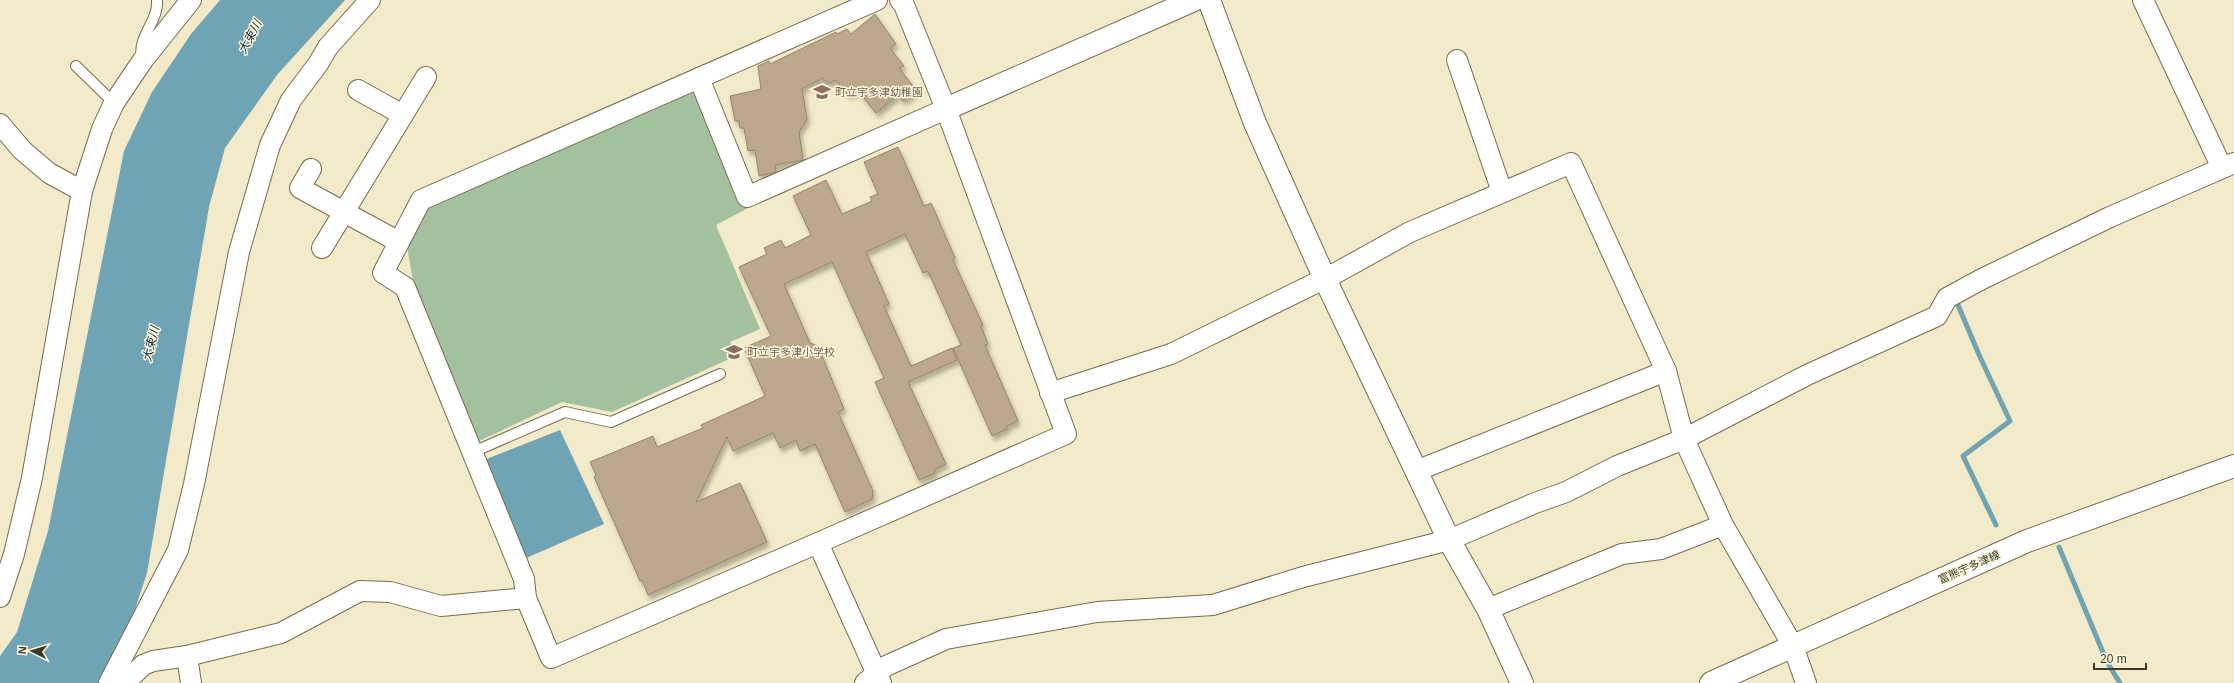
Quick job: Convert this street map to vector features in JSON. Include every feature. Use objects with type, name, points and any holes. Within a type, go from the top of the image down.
[{"type":"street","points":[[0,597],[14,554],[32,478],[82,192],[102,129],[114,103],[142,60],[191,0]]},
{"type":"street","points":[[109,683],[178,550],[194,484],[239,252],[270,145],[291,100],[318,64],[328,47],[370,0]]},
{"type":"street","points":[[877,0],[421,200],[383,273],[405,287],[524,579],[526,598],[551,658],[1066,434],[946,109],[904,5],[900,0]]},
{"type":"street","points":[[699,78],[747,197],[1194,0]]},
{"type":"street","points":[[1209,0],[1255,122],[1325,279],[1449,540],[1488,609],[1522,683]]},
{"type":"street","points":[[818,543],[874,680],[886,666],[946,639],[1097,612],[1213,605],[1303,576],[1449,540],[1535,503],[1566,492],[1617,466],[1684,439],[1807,375],[1937,316],[1947,298],[1982,279],[2110,217],[2228,166],[2143,0]]},
{"type":"street","points":[[1457,60],[1502,192]]},
{"type":"street","points":[[322,248],[426,78]]},
{"type":"street","points":[[358,90],[403,115]]},
{"type":"street","points":[[0,124],[22,150],[49,173],[82,192]]},
{"type":"street","points":[[1050,393],[1171,354],[1325,279],[1410,232],[1571,163],[1666,371],[1684,439],[1723,525],[1793,646],[1806,683]]},
{"type":"street","points":[[311,169],[300,188],[399,242]]},
{"type":"street","points":[[1416,471],[1666,371]]},
{"type":"street","name":"富熊宇多津線","points":[[1711,683],[2027,541],[2234,466]]},
{"type":"street","points":[[1488,609],[1622,554],[1661,549],[1723,525]]},
{"type":"street","points":[[125,683],[143,664],[187,656],[281,633],[360,591],[390,592],[441,606],[526,598]]},
{"type":"street","points":[[187,656],[192,683]]},
{"type":"lane","points":[[142,60],[140,51],[158,6],[157,0]]},
{"type":"lane","points":[[76,66],[114,103]]},
{"type":"lane","points":[[473,452],[565,412],[611,422],[720,374]]},
{"type":"green space","points":[[695,87],[748,208],[716,225],[760,329],[730,342],[736,356],[612,412],[562,402],[477,442],[413,281],[406,241],[426,207]]},
{"type":"water","name":"大束川","points":[[220,0],[345,0],[277,75],[225,148],[209,207],[147,573],[121,652],[103,683],[0,683],[0,656],[17,632],[48,531],[124,151],[152,92],[191,34]]},
{"type":"water","points":[[560,430],[604,524],[524,559],[484,460]]},
{"type":"building","points":[[875,14],[896,44],[890,48],[904,66],[899,68],[917,91],[903,101],[898,95],[876,113],[859,92],[847,94],[836,80],[827,84],[823,78],[802,89],[807,119],[799,132],[803,160],[775,165],[776,172],[759,176],[755,150],[748,151],[744,128],[740,128],[739,121],[735,121],[730,96],[761,89],[758,66],[769,61],[770,64],[836,32],[837,34],[847,29],[851,34]]},
{"type":"building","points":[[898,147],[924,206],[931,203],[955,258],[953,260],[983,325],[981,326],[988,344],[985,345],[1018,421],[1007,426],[1007,429],[992,436],[953,348],[961,345],[928,271],[923,273],[905,234],[866,252],[889,304],[884,306],[911,366],[952,348],[957,360],[908,382],[946,464],[935,469],[935,473],[919,480],[875,382],[884,378],[832,262],[784,284],[810,343],[818,346],[844,409],[838,412],[873,491],[872,499],[845,512],[815,444],[800,451],[796,440],[780,448],[773,433],[733,451],[727,437],[696,502],[740,483],[767,542],[648,595],[642,580],[640,581],[594,477],[596,475],[590,462],[653,436],[657,447],[703,428],[701,425],[765,396],[744,348],[771,336],[739,267],[767,254],[764,248],[781,240],[785,248],[811,235],[793,196],[826,180],[842,214],[872,201],[870,197],[878,194],[864,162]]},
{"type":"waterway","points":[[1955,298],[1980,357],[2010,421],[1963,456],[1996,525]]},
{"type":"waterway","points":[[2059,547],[2107,662],[2120,683]]},
{"type":"place","name":"町立宇多津幼稚園","points":[[822,92]]},
{"type":"place","name":"町立宇多津小学校","points":[[734,352]]}]
